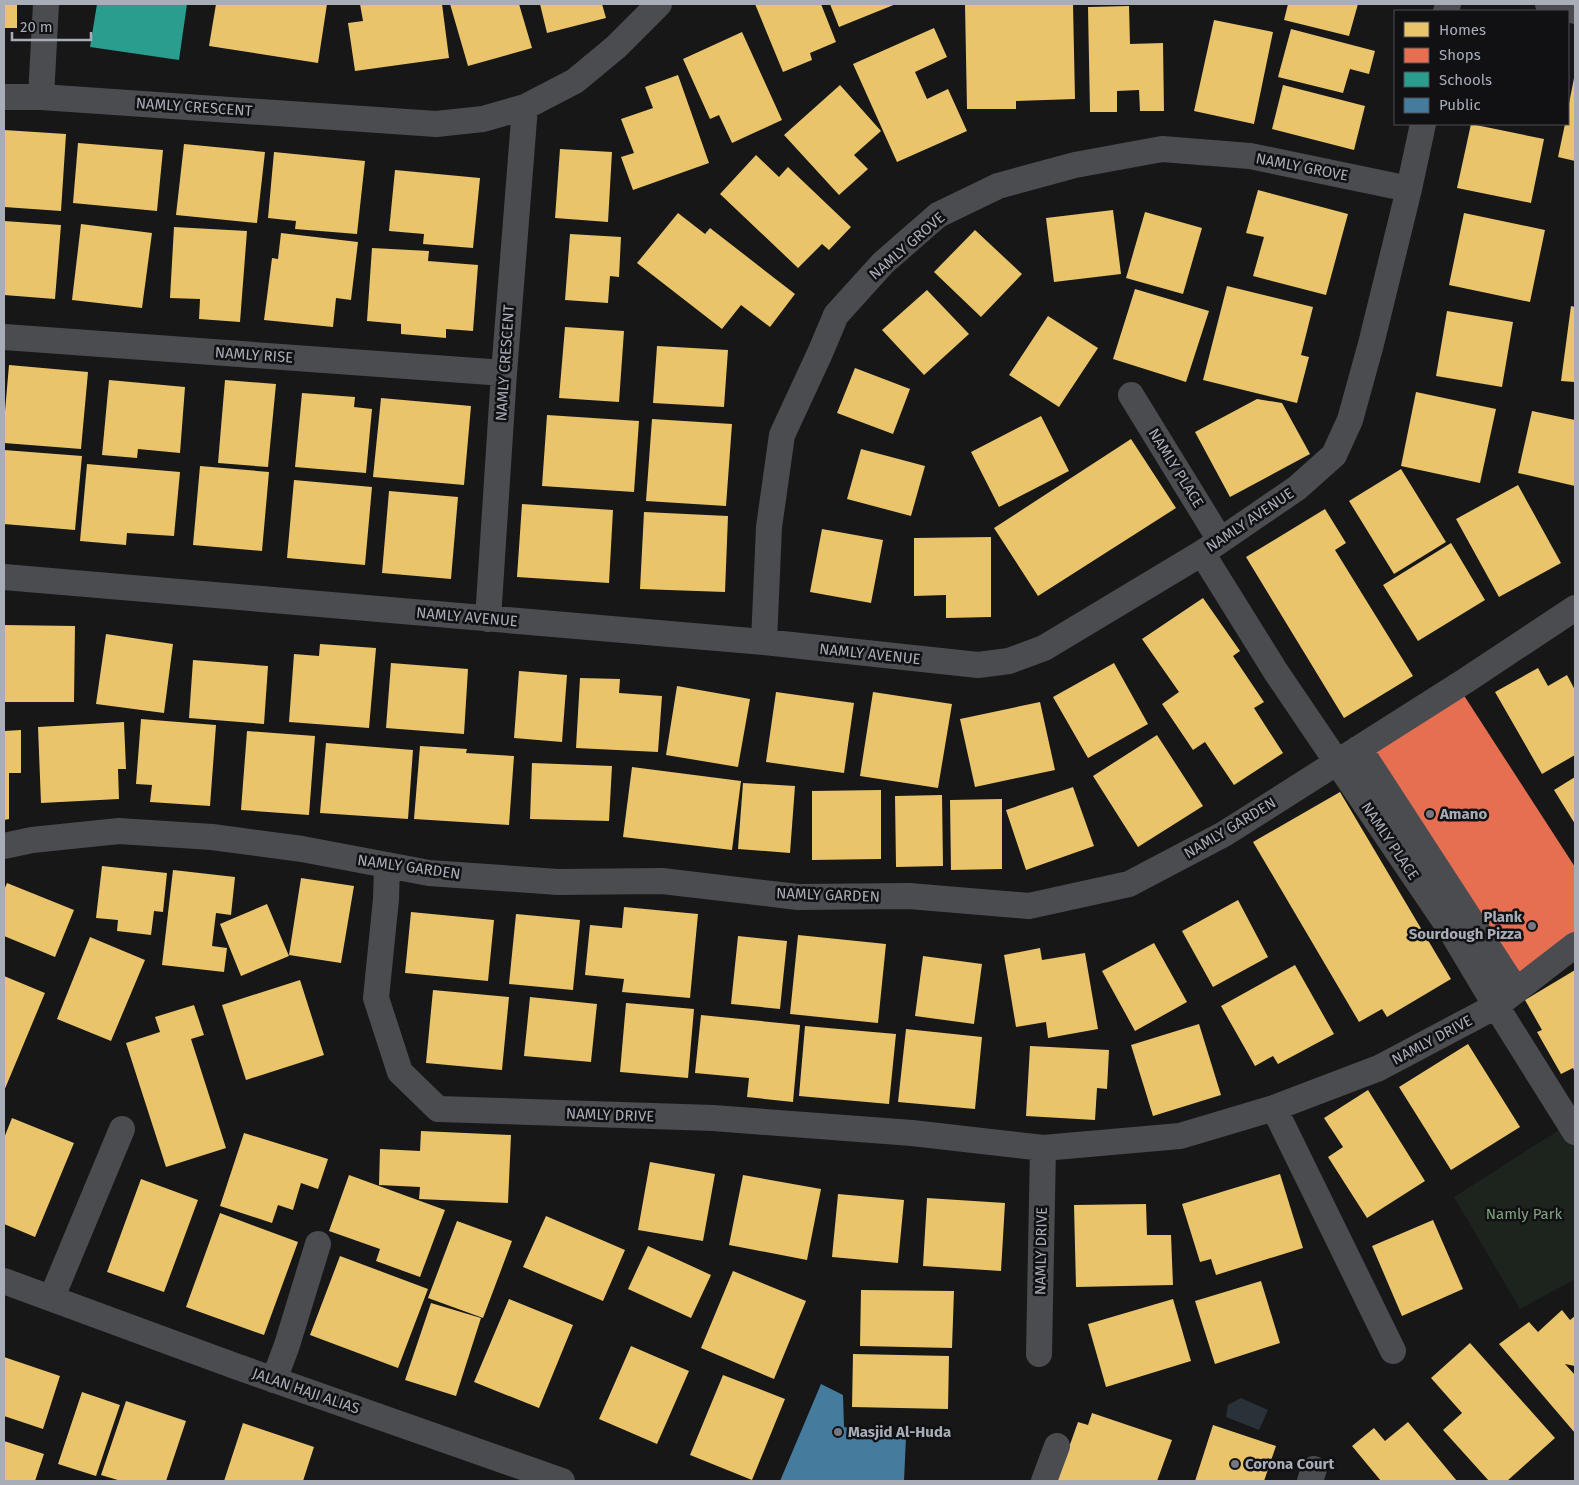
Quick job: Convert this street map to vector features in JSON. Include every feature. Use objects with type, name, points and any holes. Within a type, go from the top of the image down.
[{"type":"street","points":[[40,97],[46,4]]},
{"type":"street","name":"NAMLY CRESCENT","points":[[4,98],[40,97],[436,124],[483,119],[525,107],[575,81],[616,47],[659,4]]},
{"type":"street","points":[[1548,4],[1575,11]]},
{"type":"street","name":"NAMLY CRESCENT","points":[[488,619],[504,373],[525,107]]},
{"type":"street","name":"NAMLY AVENUE","points":[[4,577],[764,642],[978,665],[1009,661],[1044,648],[1211,546],[1297,488],[1334,456],[1352,411],[1409,188],[1423,125]]},
{"type":"street","name":"NAMLY GROVE","points":[[764,642],[769,527],[782,435],[836,315],[883,263],[938,215],[998,186],[1075,165],[1162,149],[1250,156],[1409,188]]},
{"type":"street","name":"NAMLY RISE","points":[[4,337],[504,373]]},
{"type":"street","name":"NAMLY PLACE","points":[[1131,395],[1276,672],[1450,929],[1575,1132]]},
{"type":"street","name":"NAMLY GARDEN","points":[[4,846],[32,840],[119,831],[212,837],[302,849],[430,874],[558,882],[662,881],[798,896],[909,896],[1028,906],[1129,884],[1224,834],[1466,681],[1575,608]]},
{"type":"street","name":"NAMLY PLACE","points":[[1359,748],[1516,990]]},
{"type":"street","name":"NAMLY DRIVE","points":[[386,865],[386,899],[376,998],[400,1072],[438,1109],[713,1118],[912,1133],[1044,1148],[1180,1136],[1274,1108],[1379,1068],[1496,1006],[1575,945]]},
{"type":"street","points":[[1274,1108],[1393,1351]]},
{"type":"street","points":[[52,1297],[122,1129]]},
{"type":"street","name":"NAMLY DRIVE","points":[[1039,1354],[1044,1148]]},
{"type":"street","points":[[274,1380],[287,1345],[318,1244]]},
{"type":"street","name":"JALAN HAJI ALIAS","points":[[4,1281],[52,1297],[274,1380],[562,1481]]},
{"type":"street","points":[[1044,1481],[1057,1446]]},
{"type":"green space","name":"Namly Park","points":[[1570,1123],[1575,1132],[1575,1279],[1520,1309],[1454,1197]]},
{"type":"shaded area","points":[[1241,1398],[1268,1410],[1259,1430],[1226,1417],[1228,1405]]},
{"type":"building: Homes","points":[[4,4],[17,4],[17,28],[4,28]]},
{"type":"building: Homes","points":[[216,4],[327,4],[318,63],[209,46]]},
{"type":"building: Homes","points":[[360,4],[442,4],[449,58],[355,71],[348,23],[363,21]]},
{"type":"building: Homes","points":[[450,4],[519,4],[532,48],[468,66]]},
{"type":"building: Homes","points":[[540,4],[602,4],[606,18],[547,33]]},
{"type":"building: Homes","points":[[755,4],[821,4],[836,42],[810,53],[812,60],[783,72]]},
{"type":"building: Homes","points":[[830,4],[896,4],[839,27]]},
{"type":"building: Homes","points":[[965,4],[1073,4],[1075,99],[1016,101],[1016,109],[967,109]]},
{"type":"building: Homes","points":[[1288,4],[1358,4],[1349,36],[1284,20]]},
{"type":"building: Homes","points":[[1129,6],[1130,44],[1163,43],[1164,111],[1140,111],[1139,90],[1117,91],[1117,112],[1090,112],[1088,7]]},
{"type":"building: Homes","points":[[1214,20],[1273,32],[1254,124],[1194,111]]},
{"type":"building: Homes","points":[[934,28],[947,57],[915,72],[927,99],[948,89],[967,131],[897,162],[853,64]]},
{"type":"building: Homes","points":[[1291,29],[1375,51],[1369,74],[1350,69],[1343,93],[1278,77]]},
{"type":"building: Homes","points":[[742,32],[782,120],[732,143],[719,115],[710,119],[683,59]]},
{"type":"building: Homes","points":[[678,75],[709,163],[633,190],[621,157],[634,153],[621,119],[653,108],[645,87]]},
{"type":"building: Homes","points":[[1575,78],[1575,161],[1558,157],[1565,125],[1569,125],[1569,104]]},
{"type":"building: Homes","points":[[840,85],[881,131],[854,155],[868,169],[839,195],[784,135]]},
{"type":"building: Homes","points":[[1283,85],[1365,106],[1354,150],[1272,129]]},
{"type":"building: Homes","points":[[1471,125],[1544,139],[1531,203],[1457,188]]},
{"type":"building: Homes","points":[[4,130],[66,134],[61,211],[4,207]]},
{"type":"building: Homes","points":[[78,143],[163,150],[157,211],[73,203]]},
{"type":"building: Homes","points":[[184,144],[265,152],[257,223],[176,215]]},
{"type":"building: Homes","points":[[560,149],[612,152],[608,222],[555,218]]},
{"type":"building: Homes","points":[[274,152],[365,161],[357,234],[295,229],[296,221],[268,218]]},
{"type":"building: Homes","points":[[756,155],[779,177],[788,167],[851,227],[829,250],[822,244],[798,268],[720,194]]},
{"type":"building: Homes","points":[[395,170],[480,178],[473,248],[423,244],[424,234],[389,231]]},
{"type":"building: Homes","points":[[1258,190],[1348,214],[1326,295],[1253,276],[1264,237],[1246,233]]},
{"type":"building: Homes","points":[[1113,210],[1121,274],[1054,282],[1046,218]]},
{"type":"building: Homes","points":[[1145,212],[1202,228],[1183,294],[1126,278]]},
{"type":"building: Homes","points":[[678,213],[705,234],[710,228],[795,294],[770,327],[741,305],[722,329],[637,263]]},
{"type":"building: Homes","points":[[1464,213],[1545,230],[1530,302],[1449,285]]},
{"type":"building: Homes","points":[[4,221],[61,225],[55,299],[4,295]]},
{"type":"building: Homes","points":[[81,224],[152,233],[142,308],[72,300]]},
{"type":"building: Homes","points":[[174,227],[247,231],[240,322],[199,319],[200,299],[170,298]]},
{"type":"building: Homes","points":[[975,230],[1022,274],[981,317],[934,272]]},
{"type":"building: Homes","points":[[281,233],[358,242],[351,300],[336,298],[333,327],[264,320],[272,258],[278,259]]},
{"type":"building: Homes","points":[[570,234],[621,237],[619,277],[610,276],[608,303],[565,300]]},
{"type":"building: Homes","points":[[372,248],[429,251],[428,261],[478,265],[473,331],[446,329],[446,338],[401,334],[401,324],[367,321]]},
{"type":"building: Homes","points":[[1227,286],[1313,307],[1301,355],[1309,357],[1297,403],[1203,380]]},
{"type":"building: Homes","points":[[1135,289],[1209,311],[1186,382],[1113,359]]},
{"type":"building: Homes","points":[[927,290],[969,334],[924,375],[882,330]]},
{"type":"building: Homes","points":[[1571,306],[1575,307],[1575,382],[1561,381]]},
{"type":"building: Homes","points":[[1447,311],[1513,322],[1502,387],[1436,376]]},
{"type":"building: Homes","points":[[1048,316],[1098,348],[1059,407],[1009,375]]},
{"type":"building: Homes","points":[[565,327],[624,331],[619,402],[559,398]]},
{"type":"building: Homes","points":[[657,346],[728,350],[724,407],[653,403]]},
{"type":"building: Homes","points":[[9,365],[88,372],[81,449],[4,443]]},
{"type":"building: Homes","points":[[855,368],[910,389],[893,434],[837,413]]},
{"type":"building: Homes","points":[[109,380],[185,387],[180,453],[138,449],[137,458],[102,455]]},
{"type":"building: Homes","points":[[225,380],[276,384],[268,467],[218,463]]},
{"type":"building: Homes","points":[[1416,392],[1496,409],[1480,483],[1401,466]]},
{"type":"building: Homes","points":[[302,393],[355,397],[354,407],[372,409],[366,473],[295,467]]},
{"type":"building: Homes","points":[[381,398],[471,406],[464,485],[373,477]]},
{"type":"building: Homes","points":[[1257,399],[1282,403],[1310,454],[1230,497],[1195,432]]},
{"type":"building: Homes","points":[[1532,411],[1575,420],[1575,486],[1518,473]]},
{"type":"building: Homes","points":[[547,415],[639,421],[634,492],[542,486]]},
{"type":"building: Homes","points":[[1041,416],[1069,471],[999,507],[971,452]]},
{"type":"building: Homes","points":[[652,419],[732,424],[726,506],[646,501]]},
{"type":"building: Homes","points":[[1131,439],[1176,508],[1038,596],[994,528]]},
{"type":"building: Homes","points":[[861,449],[925,466],[911,516],[847,499]]},
{"type":"building: Homes","points":[[4,450],[82,456],[75,530],[4,524]]},
{"type":"building: Homes","points":[[87,464],[180,472],[174,536],[127,533],[126,545],[80,541]]},
{"type":"building: Homes","points":[[200,466],[269,472],[262,551],[193,545]]},
{"type":"building: Homes","points":[[1401,469],[1446,542],[1394,574],[1349,501]]},
{"type":"building: Homes","points":[[294,480],[372,487],[365,565],[287,558]]},
{"type":"building: Homes","points":[[1518,485],[1561,563],[1499,597],[1456,519]]},
{"type":"building: Homes","points":[[389,491],[458,497],[451,579],[382,573]]},
{"type":"building: Homes","points":[[522,504],[613,510],[609,583],[517,577]]},
{"type":"building: Homes","points":[[1325,509],[1346,543],[1335,550],[1413,676],[1344,718],[1246,557]]},
{"type":"building: Homes","points":[[644,512],[728,516],[725,592],[640,589]]},
{"type":"building: Homes","points":[[822,529],[883,540],[871,603],[810,592]]},
{"type":"building: Homes","points":[[991,537],[991,617],[946,618],[946,595],[914,596],[914,538]]},
{"type":"building: Homes","points":[[1451,543],[1485,600],[1418,641],[1383,585]]},
{"type":"building: Homes","points":[[1203,598],[1240,651],[1233,656],[1264,702],[1254,708],[1283,753],[1234,785],[1205,742],[1193,750],[1162,704],[1179,692],[1142,639]]},
{"type":"building: Homes","points":[[4,625],[75,626],[74,702],[4,702]]},
{"type":"building: Homes","points":[[106,634],[173,644],[164,713],[96,704]]},
{"type":"building: Homes","points":[[320,644],[376,648],[369,728],[289,722],[294,654],[319,656]]},
{"type":"building: Homes","points":[[193,660],[268,666],[264,724],[189,718]]},
{"type":"building: Homes","points":[[391,663],[468,669],[464,734],[386,728]]},
{"type":"building: Homes","points":[[1114,663],[1148,724],[1088,758],[1053,697]]},
{"type":"building: Homes","points":[[1538,668],[1548,686],[1567,675],[1575,690],[1575,755],[1542,774],[1495,692]]},
{"type":"building: Homes","points":[[519,671],[567,675],[562,742],[514,738]]},
{"type":"building: Homes","points":[[580,678],[620,679],[619,693],[662,696],[658,752],[576,748]]},
{"type":"building: Homes","points":[[677,686],[750,699],[738,767],[666,755]]},
{"type":"building: Homes","points":[[776,692],[854,703],[844,773],[766,762]]},
{"type":"building: Homes","points":[[873,692],[952,704],[938,788],[860,776]]},
{"type":"building: Homes","points":[[1040,702],[1055,770],[975,787],[960,719]]},
{"type":"building: Homes","points":[[141,719],[216,725],[210,806],[150,802],[152,785],[136,784]]},
{"type":"building: Homes","points":[[124,722],[126,769],[118,769],[119,799],[41,803],[38,727]]},
{"type":"building: Homes","points":[[21,730],[21,773],[9,773],[9,819],[4,820],[4,731]]},
{"type":"building: Homes","points":[[247,731],[315,736],[309,815],[241,810]]},
{"type":"building: Homes","points":[[1157,735],[1203,806],[1138,847],[1093,776]]},
{"type":"building: Homes","points":[[326,743],[413,750],[408,819],[320,813]]},
{"type":"building: Homes","points":[[420,746],[467,749],[466,753],[514,756],[509,825],[414,819]]},
{"type":"building: Homes","points":[[532,763],[612,766],[609,821],[530,819]]},
{"type":"building: Homes","points":[[632,767],[741,781],[732,850],[623,837]]},
{"type":"building: Homes","points":[[1575,777],[1575,824],[1554,790]]},
{"type":"building: Homes","points":[[743,783],[795,786],[790,853],[738,849]]},
{"type":"building: Homes","points":[[1073,787],[1094,846],[1026,870],[1006,810]]},
{"type":"building: Homes","points":[[881,790],[881,859],[812,860],[812,791]]},
{"type":"building: Homes","points":[[1340,792],[1451,979],[1387,1017],[1382,1009],[1359,1022],[1253,842]]},
{"type":"building: Homes","points":[[942,795],[943,866],[896,867],[895,796]]},
{"type":"building: Homes","points":[[1002,799],[1002,869],[951,870],[950,800]]},
{"type":"building: Homes","points":[[102,866],[167,873],[163,912],[154,911],[151,935],[117,931],[118,920],[96,918]]},
{"type":"building: Homes","points":[[173,870],[235,877],[231,915],[216,913],[212,946],[227,948],[224,972],[162,965]]},
{"type":"building: Homes","points":[[301,878],[354,886],[341,963],[289,955]]},
{"type":"building: Homes","points":[[7,883],[74,910],[55,957],[4,936],[4,890]]},
{"type":"building: Homes","points":[[1238,900],[1268,957],[1213,987],[1182,931]]},
{"type":"building: Homes","points":[[267,904],[289,956],[241,976],[220,924]]},
{"type":"building: Homes","points":[[624,907],[698,914],[690,998],[622,992],[624,979],[585,975],[590,925],[622,928]]},
{"type":"building: Homes","points":[[411,912],[494,920],[488,981],[405,973]]},
{"type":"building: Homes","points":[[516,914],[580,920],[573,990],[509,984]]},
{"type":"building: Homes","points":[[798,935],[886,944],[878,1023],[790,1014]]},
{"type":"building: Homes","points":[[738,936],[787,941],[780,1009],[731,1004]]},
{"type":"building: Homes","points":[[90,937],[145,960],[111,1041],[57,1019]]},
{"type":"building: Homes","points":[[1154,943],[1187,1002],[1135,1031],[1102,971]]},
{"type":"building: Homes","points":[[1040,948],[1042,960],[1085,953],[1098,1029],[1048,1038],[1046,1022],[1016,1027],[1004,955]]},
{"type":"building: Homes","points":[[923,956],[982,964],[974,1024],[915,1016]]},
{"type":"building: Homes","points":[[1295,965],[1334,1034],[1278,1064],[1273,1056],[1255,1066],[1221,1006]]},
{"type":"building: Homes","points":[[1575,970],[1575,1073],[1573,1068],[1561,1074],[1537,1032],[1542,1030],[1525,1000]]},
{"type":"building: Homes","points":[[4,976],[45,993],[4,1091]]},
{"type":"building: Homes","points":[[300,980],[324,1055],[246,1080],[222,1005]]},
{"type":"building: Homes","points":[[433,990],[509,997],[502,1070],[426,1063]]},
{"type":"building: Homes","points":[[530,997],[597,1004],[591,1062],[524,1056]]},
{"type":"building: Homes","points":[[626,1003],[694,1009],[688,1078],[620,1072]]},
{"type":"building: Homes","points":[[194,1005],[204,1035],[191,1039],[226,1148],[166,1167],[126,1043],[160,1032],[155,1017]]},
{"type":"building: Homes","points":[[701,1015],[800,1025],[793,1102],[747,1097],[749,1078],[695,1073]]},
{"type":"building: Homes","points":[[1199,1024],[1221,1095],[1153,1116],[1131,1045]]},
{"type":"building: Homes","points":[[805,1026],[896,1034],[889,1104],[799,1096]]},
{"type":"building: Homes","points":[[906,1029],[982,1037],[975,1109],[898,1102]]},
{"type":"building: Homes","points":[[1468,1044],[1520,1127],[1451,1170],[1399,1087]]},
{"type":"building: Homes","points":[[1030,1046],[1109,1050],[1107,1089],[1097,1088],[1095,1120],[1026,1116]]},
{"type":"building: Homes","points":[[1368,1090],[1425,1181],[1367,1218],[1328,1157],[1343,1147],[1324,1118]]},
{"type":"building: Homes","points":[[12,1118],[74,1143],[35,1237],[4,1224],[4,1138]]},
{"type":"building: Homes","points":[[421,1131],[511,1135],[508,1203],[419,1199],[420,1187],[379,1185],[380,1149],[420,1151]]},
{"type":"building: Homes","points":[[244,1133],[328,1159],[318,1189],[301,1183],[293,1210],[278,1205],[272,1223],[220,1206]]},
{"type":"building: Homes","points":[[650,1162],[715,1174],[703,1241],[638,1230]]},
{"type":"building: Homes","points":[[1280,1174],[1303,1248],[1216,1275],[1211,1259],[1200,1262],[1182,1204]]},
{"type":"building: Homes","points":[[349,1175],[445,1210],[420,1277],[376,1261],[380,1249],[329,1231]]},
{"type":"building: Homes","points":[[743,1175],[821,1189],[807,1260],[729,1245]]},
{"type":"building: Homes","points":[[141,1179],[198,1200],[164,1292],[107,1272]]},
{"type":"building: Homes","points":[[838,1194],[904,1200],[898,1263],[832,1257]]},
{"type":"building: Homes","points":[[927,1198],[1005,1203],[1001,1271],[923,1266]]},
{"type":"building: Homes","points":[[1146,1204],[1147,1235],[1171,1235],[1173,1285],[1076,1287],[1074,1205]]},
{"type":"building: Homes","points":[[220,1213],[298,1242],[264,1335],[186,1307]]},
{"type":"building: Homes","points":[[546,1216],[625,1250],[603,1301],[523,1267]]},
{"type":"building: Homes","points":[[1433,1220],[1463,1289],[1402,1316],[1372,1246]]},
{"type":"building: Homes","points":[[457,1221],[512,1241],[483,1318],[428,1298]]},
{"type":"building: Homes","points":[[648,1246],[711,1275],[691,1318],[628,1289]]},
{"type":"building: Homes","points":[[340,1256],[428,1289],[398,1368],[310,1335]]},
{"type":"building: Homes","points":[[733,1271],[806,1301],[774,1379],[701,1348]]},
{"type":"building: Homes","points":[[1261,1281],[1280,1343],[1215,1364],[1195,1301]]},
{"type":"building: Homes","points":[[861,1290],[954,1291],[952,1348],[860,1346]]},
{"type":"building: Homes","points":[[509,1299],[573,1325],[539,1408],[474,1382]]},
{"type":"building: Homes","points":[[1173,1299],[1191,1361],[1106,1387],[1088,1324]]},
{"type":"building: Homes","points":[[431,1303],[481,1318],[456,1396],[405,1380]]},
{"type":"building: Homes","points":[[1562,1310],[1570,1320],[1575,1316],[1575,1366],[1565,1364],[1575,1375],[1575,1433],[1499,1344],[1529,1322],[1538,1332]]},
{"type":"building: Homes","points":[[1470,1343],[1555,1438],[1507,1481],[1489,1481],[1443,1430],[1462,1413],[1431,1378]]},
{"type":"building: Homes","points":[[631,1346],[689,1371],[657,1444],[599,1419]]},
{"type":"building: Homes","points":[[853,1354],[949,1356],[948,1409],[852,1407]]},
{"type":"building: Homes","points":[[4,1357],[60,1376],[43,1429],[4,1416]]},
{"type":"building: Homes","points":[[723,1375],[785,1399],[752,1480],[690,1455]]},
{"type":"building: Homes","points":[[82,1392],[120,1405],[96,1476],[58,1464]]},
{"type":"building: Homes","points":[[126,1401],[186,1421],[166,1481],[121,1481],[101,1475]]},
{"type":"building: Homes","points":[[1092,1413],[1172,1440],[1157,1481],[1057,1481],[1078,1422],[1088,1425]]},
{"type":"building: Homes","points":[[1408,1422],[1457,1481],[1381,1481],[1352,1446],[1374,1428],[1385,1441]]},
{"type":"building: Homes","points":[[243,1423],[314,1447],[303,1481],[224,1481]]},
{"type":"building: Homes","name":"Corona Court","points":[[1213,1425],[1276,1446],[1264,1481],[1195,1481]]},
{"type":"building: Homes","points":[[4,1441],[44,1454],[35,1481],[4,1481]]},
{"type":"building: Shops","points":[[1463,694],[1575,867],[1575,931],[1516,975],[1373,753]]},
{"type":"building: Schools","points":[[97,4],[187,4],[179,60],[90,47]]},
{"type":"building: Public","name":"Masjid Al-Huda","points":[[821,1384],[843,1395],[844,1427],[906,1437],[904,1481],[780,1481]]},
{"type":"place","name":"Amano","points":[[1430,814]]},
{"type":"place","name":"Plank Sourdough Pizza","points":[[1532,926]]},
{"type":"place","name":"Masjid Al-Huda","points":[[838,1432]]},
{"type":"place","name":"Corona Court","points":[[1235,1464]]}]
